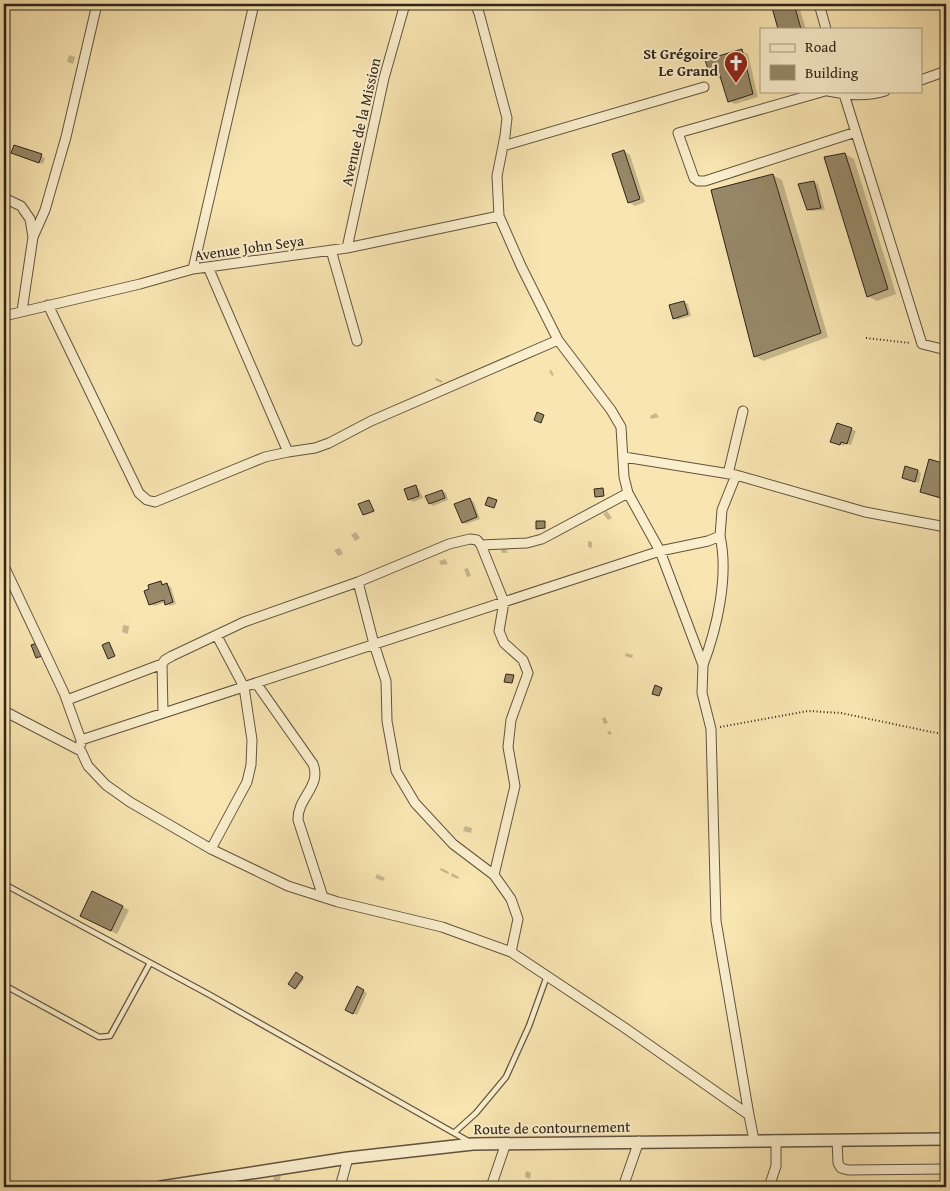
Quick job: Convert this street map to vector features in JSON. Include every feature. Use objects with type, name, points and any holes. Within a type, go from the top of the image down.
[{"type":"street","points":[[22,311],[34,236],[45,210],[66,137],[97,4]]},
{"type":"street","points":[[192,269],[254,4]]},
{"type":"street","name":"Avenue de la Mission","points":[[347,248],[384,78],[405,4]]},
{"type":"street","points":[[475,4],[507,118],[497,176],[499,216],[521,266],[558,340],[612,410],[621,427],[624,478],[628,493],[660,551],[703,665]]},
{"type":"street","points":[[818,4],[826,28]]},
{"type":"street","points":[[922,80],[946,72]]},
{"type":"street","points":[[503,146],[704,87]]},
{"type":"street","points":[[822,92],[678,133],[694,178],[698,181],[705,181],[856,132]]},
{"type":"street","points":[[882,92],[874,95],[844,93],[922,344],[946,350]]},
{"type":"street","points":[[4,198],[20,206],[30,219],[34,236]]},
{"type":"street","name":"Avenue John Seya","points":[[4,316],[140,284],[192,269],[347,248],[499,216]]},
{"type":"street","points":[[331,250],[357,341]]},
{"type":"street","points":[[208,267],[288,452]]},
{"type":"street","points":[[48,305],[139,493],[147,500],[155,502],[265,457],[316,448],[329,443],[371,421],[558,340]]},
{"type":"street","points":[[743,411],[732,475],[722,510],[720,536],[724,551],[718,612],[703,665],[702,694],[710,729],[716,922],[754,1140]]},
{"type":"street","points":[[624,457],[732,475],[865,512],[946,527]]},
{"type":"street","points":[[481,544],[526,544],[542,539],[628,493]]},
{"type":"street","points":[[81,740],[660,551],[708,541],[720,536]]},
{"type":"street","points":[[66,700],[162,664],[172,656],[244,622],[358,582],[449,544],[470,539],[477,540],[481,544],[504,602],[499,631],[504,643],[523,660],[528,673],[511,720],[508,748],[515,786],[494,875]]},
{"type":"street","points":[[4,566],[66,700],[81,740],[80,751],[88,766],[106,785],[130,802],[212,849],[288,886],[323,897],[442,927],[511,952],[625,1028],[749,1115]]},
{"type":"street","points":[[358,582],[386,681],[387,721],[396,771],[414,803],[453,844],[494,875],[511,899],[518,919],[511,952]]},
{"type":"street","points":[[212,849],[247,782],[251,765],[252,740],[244,687],[216,636]]},
{"type":"street","points":[[162,664],[163,713]]},
{"type":"street","points":[[256,683],[313,764],[316,772],[315,779],[298,811],[298,820],[323,897]]},
{"type":"street","points":[[4,711],[80,751]]},
{"type":"street","name":"Route de contournement","points":[[162,1187],[348,1158],[473,1144],[946,1139]]},
{"type":"street","points":[[768,1187],[776,1166],[776,1140]]},
{"type":"street","points":[[837,1140],[838,1164],[841,1168],[848,1170],[946,1169]]},
{"type":"street","points":[[624,1187],[639,1141]]},
{"type":"street","points":[[491,1187],[506,1143]]},
{"type":"street","points":[[340,1187],[348,1158]]},
{"type":"lane","points":[[4,884],[455,1132],[473,1144]]},
{"type":"lane","points":[[4,985],[99,1037],[110,1036],[150,963]]},
{"type":"lane","points":[[455,1132],[476,1113],[506,1077],[529,1026],[547,976]]},
{"type":"path","points":[[866,338],[922,344]]},
{"type":"path","points":[[710,729],[808,712],[841,713],[946,735]]},
{"type":"building","points":[[771,4],[794,4],[801,28],[778,28]]},
{"type":"building","name":"St Grégoire Le Grand","points":[[742,49],[753,94],[728,102],[719,73],[710,75],[705,60]]},
{"type":"building","points":[[14,145],[42,154],[39,163],[11,153]]},
{"type":"building","points":[[624,150],[640,199],[628,203],[612,154]]},
{"type":"building","points":[[845,153],[888,289],[867,297],[824,157]]},
{"type":"building","points":[[773,174],[821,333],[754,357],[711,190]]},
{"type":"building","points":[[814,181],[821,208],[807,210],[798,184]]},
{"type":"building","points":[[684,301],[688,314],[673,319],[669,305]]},
{"type":"building","points":[[537,412],[544,415],[541,423],[534,420]]},
{"type":"building","points":[[837,423],[852,428],[847,444],[841,442],[840,445],[830,442]]},
{"type":"building","points":[[929,459],[946,464],[946,480],[941,498],[920,492]]},
{"type":"building","points":[[905,466],[918,470],[915,482],[902,478]]},
{"type":"building","points":[[416,485],[419,496],[408,500],[404,489]]},
{"type":"building","points":[[603,488],[604,496],[595,497],[594,489]]},
{"type":"building","points":[[442,490],[445,498],[429,504],[425,496]]},
{"type":"building","points":[[488,497],[497,500],[494,508],[485,505]]},
{"type":"building","points":[[470,498],[477,517],[462,523],[454,504]]},
{"type":"building","points":[[369,500],[374,511],[363,515],[358,504]]},
{"type":"building","points":[[536,521],[545,521],[545,528],[536,529]]},
{"type":"building","points":[[161,581],[162,585],[167,583],[173,602],[165,605],[164,600],[149,605],[144,591],[149,589],[148,585]]},
{"type":"building","points":[[109,642],[115,656],[108,659],[102,645]]},
{"type":"building","points":[[37,643],[42,656],[36,658],[31,645]]},
{"type":"building","points":[[506,674],[514,675],[512,683],[504,682]]},
{"type":"building","points":[[655,685],[662,688],[659,696],[652,694]]},
{"type":"building","points":[[92,891],[123,906],[111,931],[80,916]]},
{"type":"building","points":[[296,972],[303,977],[295,989],[288,984]]},
{"type":"building","points":[[357,986],[364,990],[353,1014],[345,1010]]},
{"type":"place","name":"St Grégoire Le Grand","points":[[736,84]]}]
